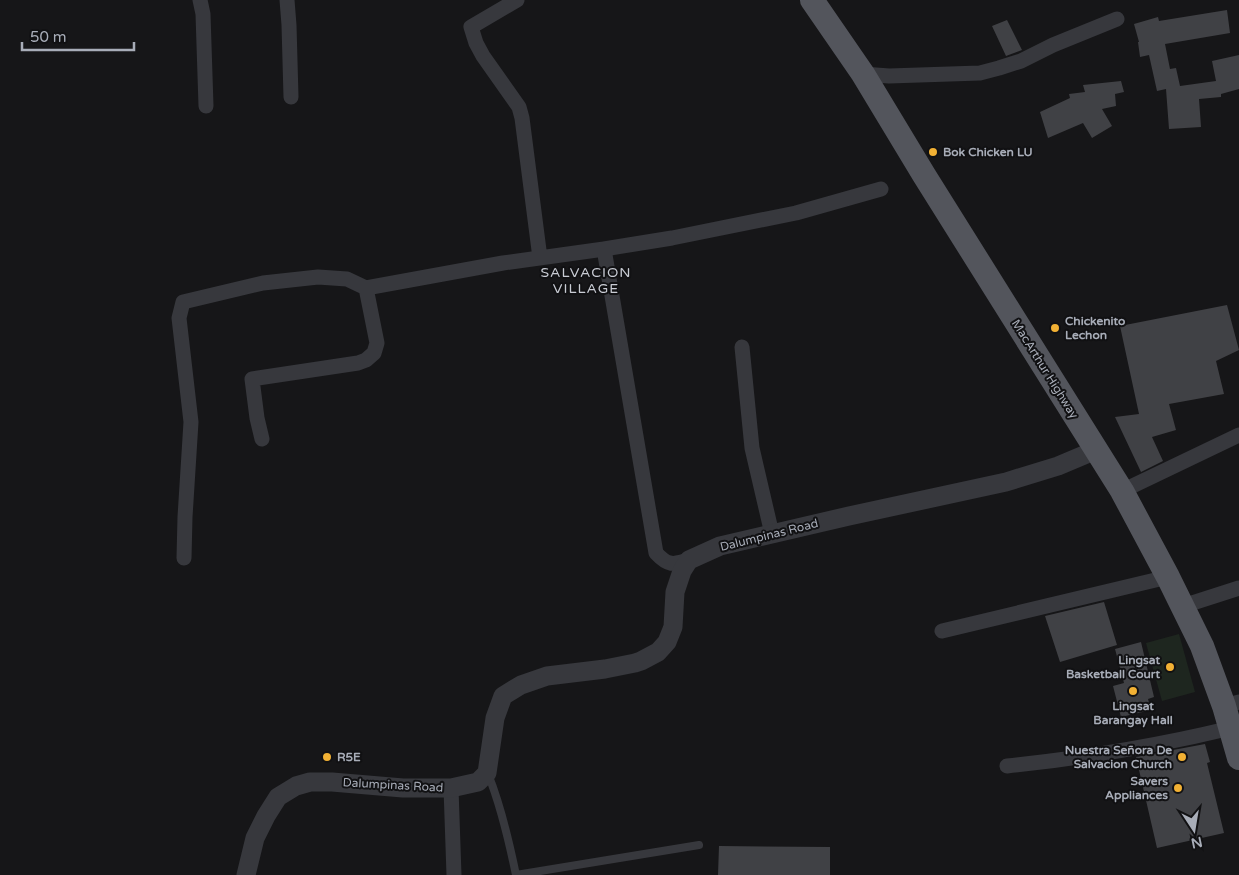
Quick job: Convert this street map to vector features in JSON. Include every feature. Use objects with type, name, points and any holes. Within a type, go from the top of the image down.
[{"type":"main road","name":"MacArthur Highway","points":[[812,0],[863,74],[924,176],[1122,492],[1168,577],[1202,646],[1231,712],[1239,758]]},
{"type":"street","points":[[200,0],[203,14],[206,106]]},
{"type":"street","points":[[287,0],[291,97]]},
{"type":"street","points":[[517,0],[471,26],[483,56],[519,108],[522,118],[540,258]]},
{"type":"street","points":[[863,74],[890,76],[980,73],[1021,61],[1053,45],[1118,19]]},
{"type":"street","points":[[184,558],[184,517],[191,422],[179,318],[183,302],[263,284],[318,278],[347,279],[366,288],[503,263],[672,238],[796,213],[881,189]]},
{"type":"street","points":[[604,249],[656,553],[668,563],[676,564],[689,560]]},
{"type":"street","points":[[262,439],[257,418],[252,378],[358,362],[366,360],[374,353],[377,343],[366,288]]},
{"type":"street","points":[[742,347],[752,448],[772,534]]},
{"type":"street","points":[[1122,492],[1239,435]]},
{"type":"street","name":"Dalumpinas Road","points":[[689,560],[720,546],[1006,482],[1058,466],[1096,450]]},
{"type":"street","points":[[487,772],[495,718],[503,696],[521,684],[547,676],[605,669],[635,663],[658,652],[667,642],[673,627],[675,592],[682,571],[689,560]]},
{"type":"street","points":[[942,631],[1168,577]]},
{"type":"street","points":[[1183,606],[1239,588]]},
{"type":"street","points":[[1007,766],[1055,761],[1178,741],[1231,712]]},
{"type":"street","name":"Dalumpinas Road","points":[[246,875],[255,838],[266,816],[278,797],[296,786],[310,782],[332,782],[403,788],[451,788],[478,782],[487,772]]},
{"type":"street","points":[[451,788],[454,875]]},
{"type":"lane","points":[[487,772],[497,800],[516,875],[699,845]]},
{"type":"shaded area","name":"Lingsat Basketball Court","points":[[1179,634],[1195,692],[1162,701],[1146,643]]},
{"type":"building","points":[[1227,10],[1230,33],[1165,44],[1170,69],[1176,68],[1180,86],[1216,81],[1212,61],[1239,55],[1239,89],[1221,94],[1221,97],[1199,99],[1201,127],[1169,129],[1166,89],[1157,91],[1149,55],[1140,57],[1139,42],[1134,24],[1158,17],[1159,21]]},
{"type":"building","points":[[1007,20],[1022,50],[1006,56],[992,26]]},
{"type":"building","points":[[1121,81],[1124,92],[1115,94],[1116,106],[1102,109],[1112,126],[1092,138],[1083,123],[1048,138],[1040,112],[1070,98],[1069,94],[1085,92],[1083,85]]},
{"type":"building","points":[[1227,305],[1239,350],[1216,361],[1224,394],[1169,404],[1176,430],[1152,437],[1163,461],[1141,472],[1115,417],[1139,414],[1120,326]]},
{"type":"building","points":[[1104,602],[1117,645],[1060,662],[1045,616]]},
{"type":"building","points":[[1141,642],[1154,697],[1148,699],[1151,710],[1121,717],[1113,686],[1124,683],[1115,649]]},
{"type":"building","name":"Savers Appliances","points":[[1205,744],[1210,762],[1207,763],[1224,833],[1157,848],[1136,757]]},
{"type":"building","points":[[719,846],[830,847],[830,875],[718,875]]},
{"type":"place","name":"Bok Chicken LU","points":[[933,152]]},
{"type":"place","name":"Chickenito Lechon","points":[[1055,328]]},
{"type":"place","name":"Lingsat Basketball Court","points":[[1170,667]]},
{"type":"place","name":"Lingsat Barangay Hall","points":[[1133,691]]},
{"type":"place","name":"R5E","points":[[327,757]]},
{"type":"place","name":"Nuestra Señora De Salvacion Church","points":[[1182,757]]},
{"type":"place","name":"Savers Appliances","points":[[1178,788]]},
{"type":"district","name":"SALVACION VILLAGE","points":[[586,280]]}]
